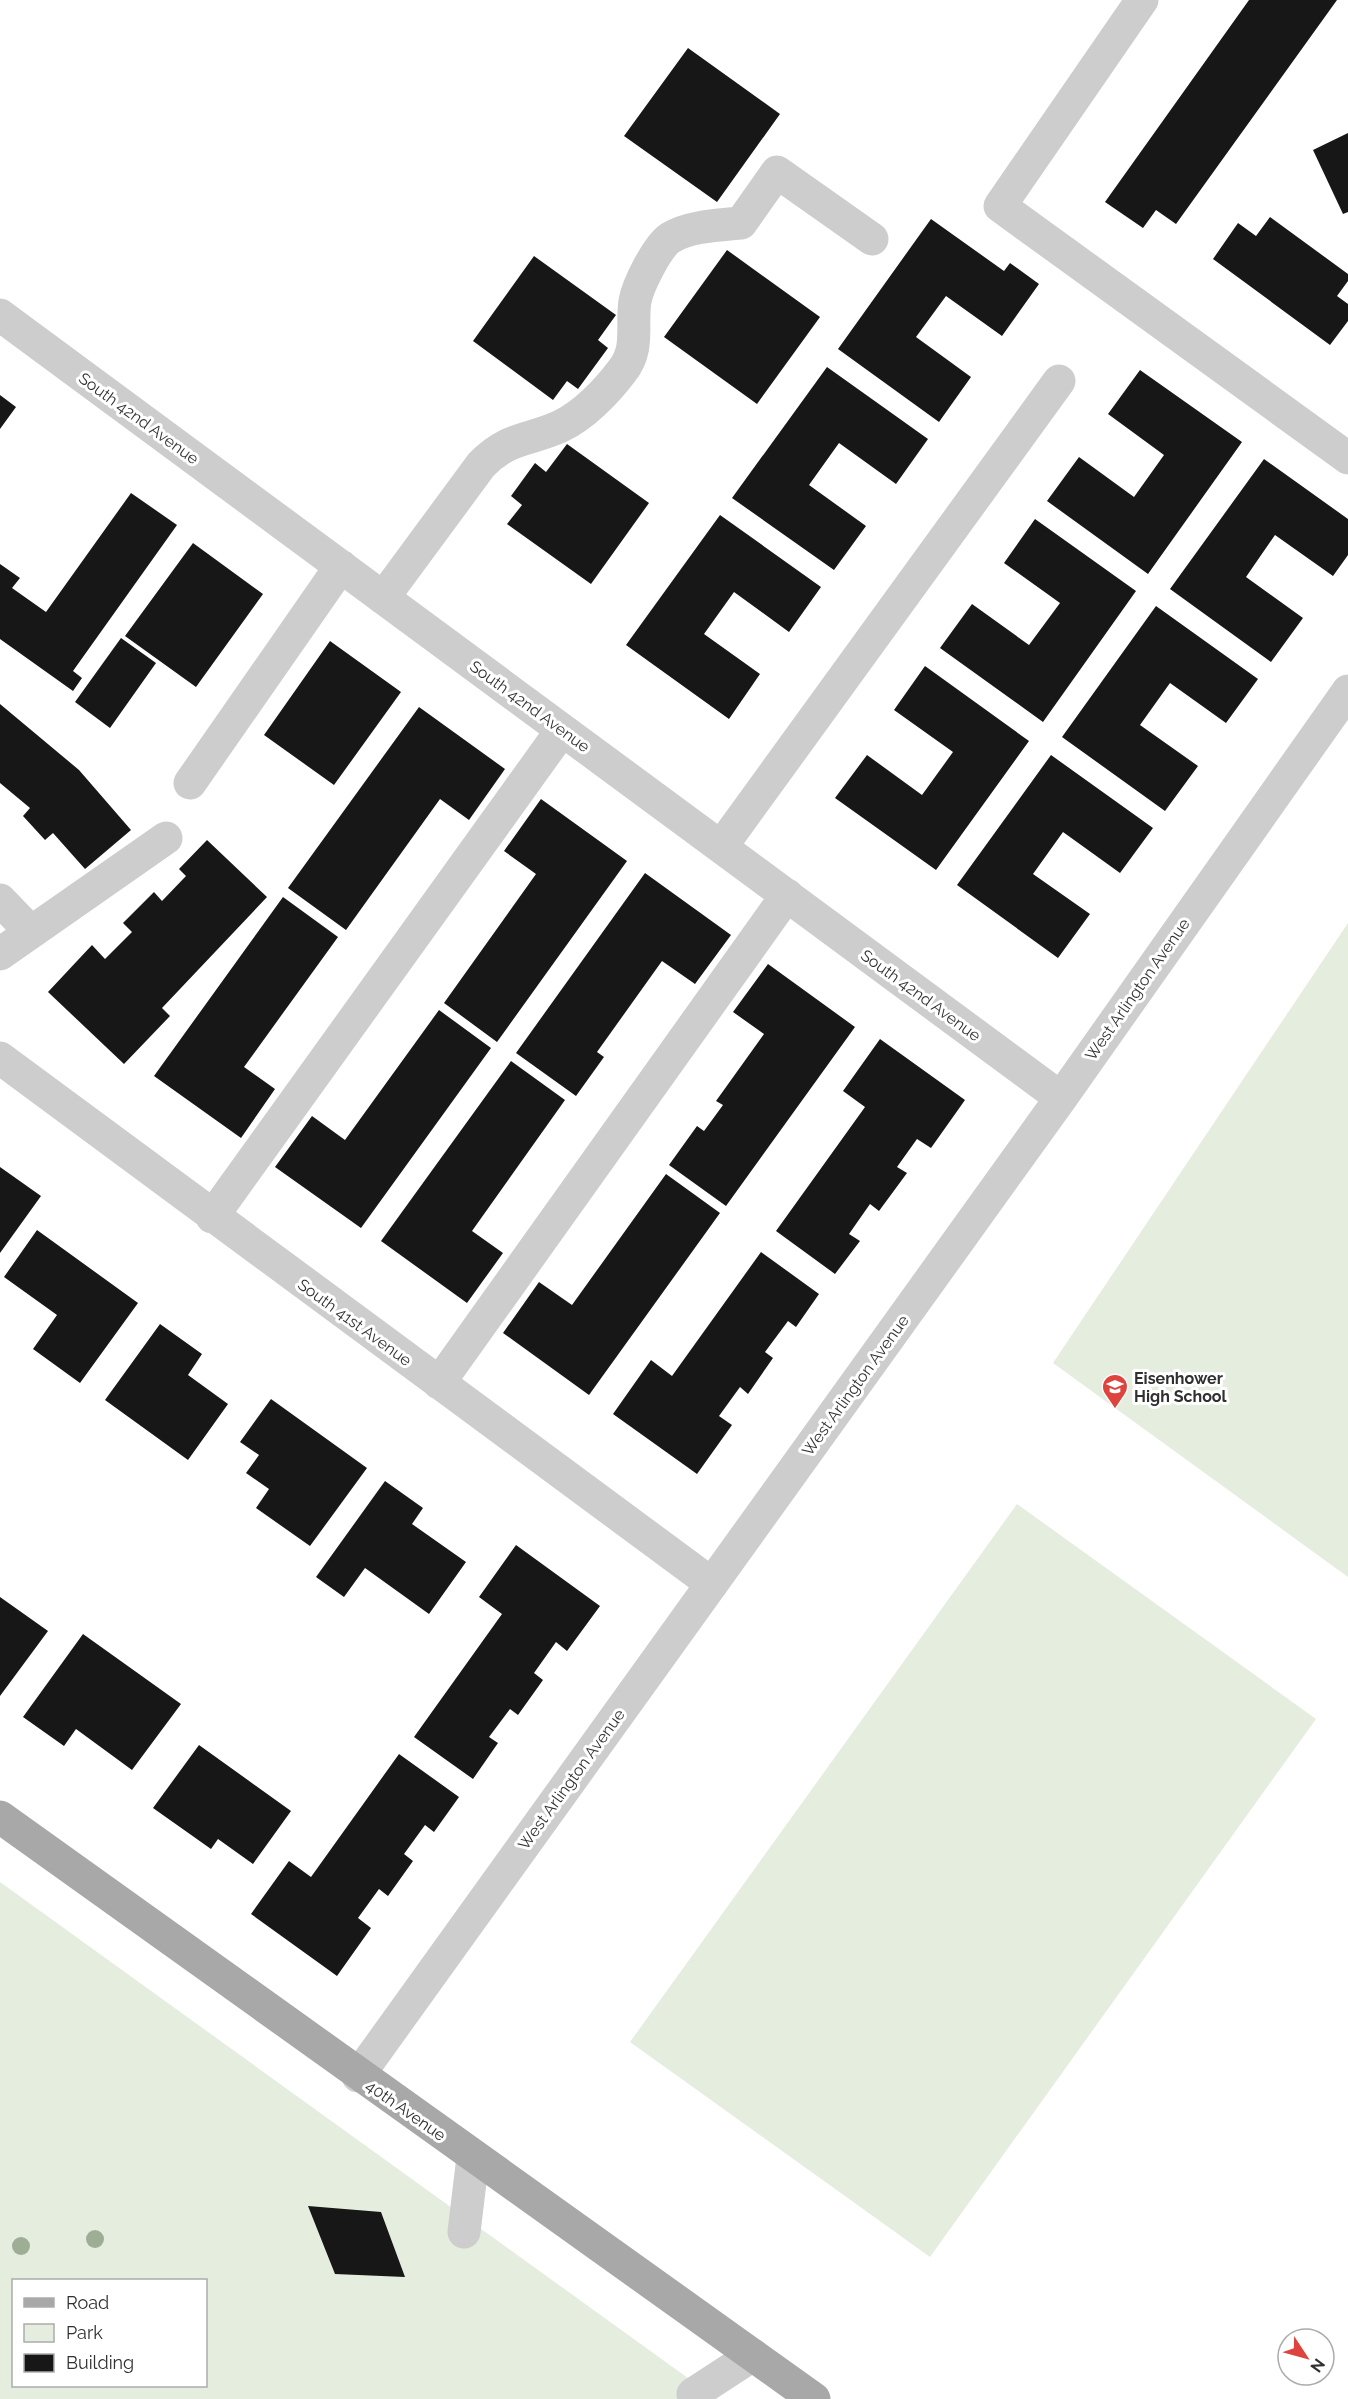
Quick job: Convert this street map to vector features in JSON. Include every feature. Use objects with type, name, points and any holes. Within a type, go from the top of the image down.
[{"type":"main road","name":"40th Avenue","points":[[0,1817],[358,2076],[814,2399]]},
{"type":"street","points":[[1142,0],[1000,206],[1348,458]]},
{"type":"street","points":[[383,597],[493,452],[511,441],[562,425],[600,396],[624,369],[634,347],[635,301],[645,273],[670,238],[715,225],[741,223],[777,172],[872,239]]},
{"type":"street","name":"South 42nd Avenue","points":[[0,315],[1061,1098]]},
{"type":"street","points":[[721,847],[1059,381]]},
{"type":"street","points":[[190,783],[341,566]]},
{"type":"street","name":"West Arlington Avenue","points":[[358,2076],[1061,1098],[1348,691]]},
{"type":"street","points":[[212,1217],[562,730]]},
{"type":"street","points":[[0,954],[166,838]]},
{"type":"street","points":[[439,1383],[787,895]]},
{"type":"street","points":[[0,900],[30,931]]},
{"type":"street","name":"South 41st Avenue","points":[[0,1058],[212,1217],[712,1584]]},
{"type":"street","points":[[464,2232],[473,2157]]},
{"type":"street","points":[[693,2394],[753,2355]]},
{"type":"green space","points":[[1348,923],[1348,1577],[1053,1363]]},
{"type":"green space","points":[[1017,1504],[1316,1719],[930,2257],[630,2042]]},
{"type":"green space","points":[[0,1882],[717,2399],[0,2399]]},
{"type":"building","points":[[1249,0],[1337,0],[1176,224],[1156,210],[1143,228],[1105,202]]},
{"type":"building","points":[[688,48],[780,114],[717,202],[624,136]]},
{"type":"building","points":[[1348,133],[1348,212],[1343,214],[1313,150]]},
{"type":"building","points":[[1270,217],[1348,274],[1348,281],[1337,296],[1348,304],[1348,321],[1330,345],[1213,259],[1238,223],[1256,236]]},
{"type":"building","points":[[931,219],[1004,271],[1010,263],[1039,284],[1002,336],[946,296],[916,337],[971,377],[939,422],[838,349]]},
{"type":"building","points":[[727,250],[820,317],[757,404],[664,337]]},
{"type":"building","points":[[534,256],[616,315],[598,340],[608,348],[578,389],[567,381],[553,400],[473,341]]},
{"type":"building","points":[[827,367],[928,439],[896,484],[839,443],[809,485],[866,526],[834,570],[732,498]]},
{"type":"building","points":[[1140,370],[1242,442],[1148,574],[1047,501],[1079,457],[1134,497],[1164,455],[1108,414]]},
{"type":"building","points":[[0,395],[16,407],[0,429]]},
{"type":"building","points":[[567,444],[649,503],[591,584],[507,524],[522,505],[511,496],[535,463],[546,472]]},
{"type":"building","points":[[1264,459],[1348,519],[1348,555],[1333,576],[1275,535],[1246,577],[1303,618],[1271,662],[1170,589]]},
{"type":"building","points":[[131,493],[177,525],[73,671],[82,678],[73,691],[0,639],[0,564],[20,578],[12,588],[46,612]]},
{"type":"building","points":[[720,515],[821,587],[789,632],[734,592],[704,634],[760,674],[729,719],[626,645]]},
{"type":"building","points":[[1035,519],[1136,591],[1043,722],[940,648],[972,604],[1029,645],[1060,603],[1004,563]]},
{"type":"building","points":[[193,543],[263,594],[196,687],[125,636]]},
{"type":"building","points":[[1156,606],[1258,679],[1226,723],[1170,683],[1140,725],[1198,766],[1165,811],[1062,737]]},
{"type":"building","points":[[121,638],[156,663],[110,728],[75,702]]},
{"type":"building","points":[[330,641],[401,692],[334,785],[264,735]]},
{"type":"building","points":[[925,666],[1029,741],[936,870],[835,798],[867,755],[922,795],[953,752],[894,710]]},
{"type":"building","points":[[0,704],[79,770],[131,830],[85,869],[53,833],[45,840],[23,816],[30,808],[0,783]]},
{"type":"building","points":[[419,707],[505,769],[469,820],[440,799],[346,930],[288,888]]},
{"type":"building","points":[[1051,755],[1153,828],[1120,873],[1063,832],[1033,874],[1090,914],[1058,958],[957,885]]},
{"type":"building","points":[[541,799],[627,861],[497,1042],[444,1003],[536,874],[504,851]]},
{"type":"building","points":[[207,840],[267,897],[162,1008],[170,1016],[124,1064],[48,992],[92,945],[105,959],[132,932],[123,923],[154,892],[162,901],[186,876],[179,869]]},
{"type":"building","points":[[645,873],[731,935],[695,984],[662,961],[597,1052],[604,1057],[576,1096],[516,1053]]},
{"type":"building","points":[[283,897],[338,937],[244,1067],[275,1089],[241,1138],[154,1076]]},
{"type":"building","points":[[768,964],[855,1027],[726,1206],[669,1165],[697,1126],[704,1131],[723,1105],[716,1101],[764,1034],[733,1012]]},
{"type":"building","points":[[439,1010],[491,1048],[361,1228],[275,1167],[312,1116],[345,1140]]},
{"type":"building","points":[[880,1039],[965,1100],[931,1148],[917,1139],[897,1167],[907,1173],[879,1211],[870,1204],[849,1234],[860,1241],[835,1274],[776,1231],[865,1107],[843,1091]]},
{"type":"building","points":[[511,1061],[565,1100],[472,1231],[503,1253],[467,1303],[381,1241]]},
{"type":"building","points":[[0,1167],[41,1196],[0,1253]]},
{"type":"building","points":[[666,1174],[720,1213],[589,1395],[503,1333],[539,1282],[572,1305]]},
{"type":"building","points":[[37,1230],[138,1303],[80,1383],[33,1349],[57,1315],[4,1277]]},
{"type":"building","points":[[761,1252],[819,1294],[796,1327],[788,1321],[765,1352],[773,1358],[748,1394],[740,1387],[719,1416],[732,1425],[697,1474],[613,1414],[651,1360],[672,1376]]},
{"type":"building","points":[[160,1324],[202,1354],[188,1375],[228,1404],[188,1460],[105,1400]]},
{"type":"building","points":[[271,1399],[367,1468],[310,1546],[256,1508],[269,1489],[246,1473],[259,1455],[240,1442]]},
{"type":"building","points":[[385,1481],[423,1508],[412,1524],[466,1562],[429,1614],[365,1568],[344,1597],[316,1577]]},
{"type":"building","points":[[516,1545],[600,1606],[567,1651],[556,1642],[534,1673],[543,1680],[518,1715],[510,1709],[489,1737],[498,1743],[473,1779],[414,1737],[502,1614],[479,1597]]},
{"type":"building","points":[[0,1597],[48,1631],[0,1696]]},
{"type":"building","points":[[83,1634],[181,1704],[132,1770],[76,1729],[64,1746],[23,1717]]},
{"type":"building","points":[[199,1745],[291,1811],[253,1864],[218,1839],[211,1849],[153,1808]]},
{"type":"building","points":[[399,1754],[459,1797],[434,1832],[425,1825],[404,1854],[413,1861],[388,1896],[379,1889],[358,1918],[371,1928],[337,1976],[251,1914],[289,1861],[311,1877]]},
{"type":"building","points":[[308,2206],[381,2212],[405,2277],[335,2274]]},
{"type":"place","name":"Eisenhower High School","points":[[1115,1410]]}]
